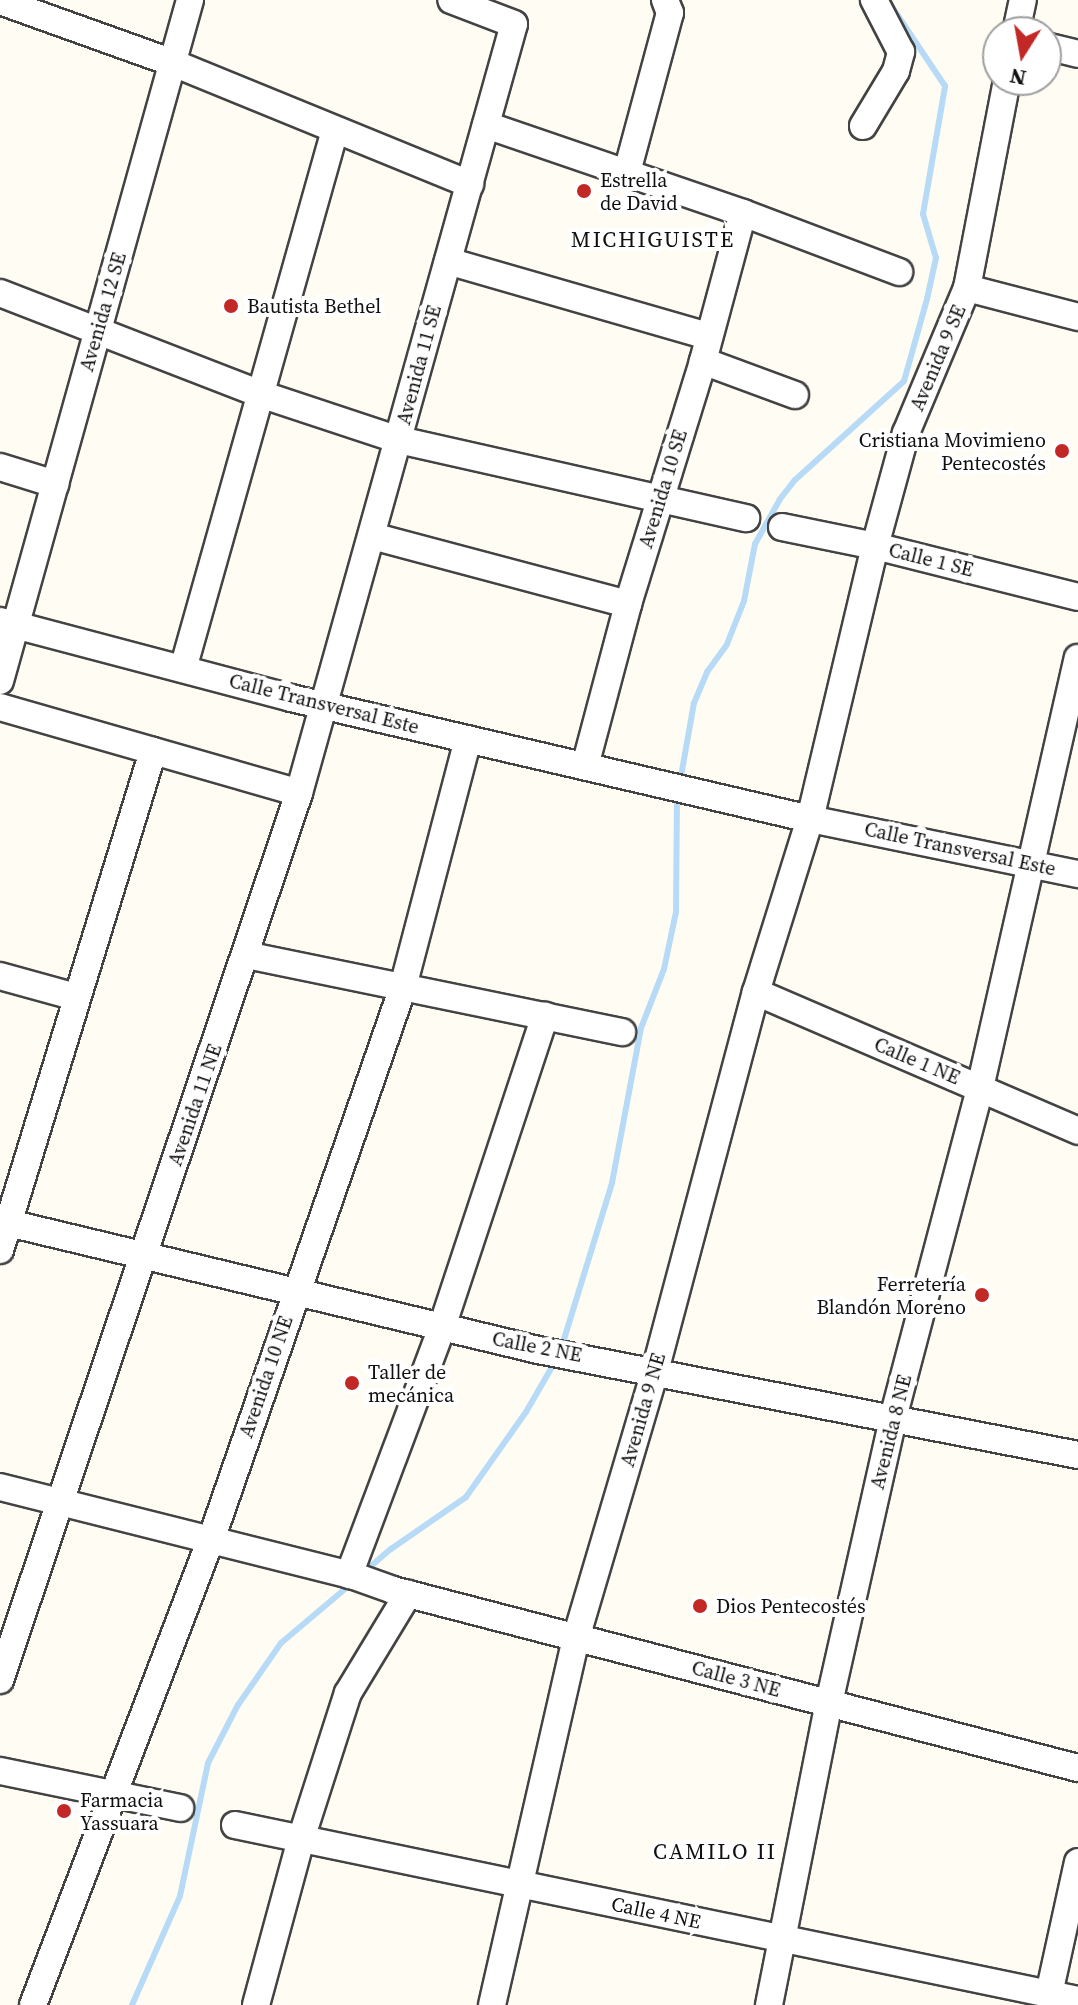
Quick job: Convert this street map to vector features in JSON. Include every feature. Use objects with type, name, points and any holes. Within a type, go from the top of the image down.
[{"type":"street","name":"Avenida 12 SE","points":[[0,681],[8,623],[55,484],[190,0]]},
{"type":"street","name":"Avenida 11 SE","points":[[325,705],[514,24],[451,0]]},
{"type":"street","points":[[627,172],[670,13],[665,0]]},
{"type":"street","points":[[863,126],[896,71],[901,52],[874,0]]},
{"type":"street","points":[[2,10],[173,63],[470,184]]},
{"type":"street","name":"Avenida 9 SE","points":[[810,819],[875,546],[906,433],[967,288],[1004,96]]},
{"type":"street","points":[[486,125],[743,213],[899,272]]},
{"type":"street","points":[[183,669],[263,395],[335,130]]},
{"type":"street","name":"Avenida 10 SE","points":[[585,766],[628,604],[706,349],[743,213]]},
{"type":"street","points":[[448,261],[706,349],[795,395]]},
{"type":"street","points":[[967,288],[1078,317]]},
{"type":"street","points":[[0,293],[263,395],[399,440],[746,518]]},
{"type":"street","points":[[0,467],[55,484]]},
{"type":"street","name":"Calle 1 SE","points":[[782,527],[875,546],[1078,597]]},
{"type":"street","points":[[372,536],[628,604]]},
{"type":"street","name":"Calle Transversal Este","points":[[8,623],[468,739],[810,819],[1078,874]]},
{"type":"street","name":"Avenida 8 NE","points":[[769,2005],[829,1703],[893,1418],[980,1088],[1078,658]]},
{"type":"street","name":"Avenida 11 NE","points":[[59,1502],[246,955],[325,705]]},
{"type":"street","points":[[0,707],[299,793]]},
{"type":"street","name":"Avenida 10 NE","points":[[33,2005],[211,1540],[294,1292],[403,987],[468,739]]},
{"type":"street","points":[[0,1250],[5,1222],[153,751]]},
{"type":"street","name":"Avenida 9 NE","points":[[492,2005],[576,1638],[655,1371],[756,992],[810,819]]},
{"type":"street","points":[[246,955],[622,1032]]},
{"type":"street","points":[[0,976],[76,997]]},
{"type":"street","name":"Calle 1 NE","points":[[756,992],[1078,1131]]},
{"type":"street","points":[[351,1576],[442,1327],[545,1016]]},
{"type":"street","name":"Calle 2 NE","points":[[5,1222],[538,1350],[593,1358],[1078,1455]]},
{"type":"street","name":"Calle 3 NE","points":[[0,1487],[351,1576],[400,1592],[1078,1768]]},
{"type":"street","points":[[0,1680],[59,1502]]},
{"type":"street","points":[[256,2005],[301,1839],[348,1693],[400,1592]]},
{"type":"street","points":[[0,1771],[180,1808]]},
{"type":"street","name":"Calle 4 NE","points":[[235,1825],[1078,2000]]},
{"type":"street","points":[[1049,1994],[1078,1862]]},
{"type":"waterway","points":[[680,782],[694,703],[707,672],[727,644],[744,601],[755,544],[780,499],[795,480],[904,381],[927,299],[936,258],[923,214],[945,86],[888,1]]},
{"type":"waterway","points":[[561,1349],[612,1183],[641,1028],[664,969],[676,912],[677,797]]},
{"type":"waterway","points":[[363,1573],[391,1549],[466,1497],[526,1412],[556,1360]]},
{"type":"waterway","points":[[132,2005],[180,1896],[208,1763],[238,1705],[281,1643],[352,1583]]},
{"type":"place","name":"Estrella de David","points":[[584,191]]},
{"type":"place","name":"Bautista Bethel","points":[[231,306]]},
{"type":"place","name":"Cristiana Movimieno Pentecostés","points":[[1062,451]]},
{"type":"place","name":"Ferretería Blandón Moreno","points":[[982,1295]]},
{"type":"place","name":"Taller de mecánica","points":[[352,1383]]},
{"type":"place","name":"Dios Pentecostés","points":[[700,1606]]},
{"type":"place","name":"Farmacia Yassuara","points":[[64,1811]]},
{"type":"district","name":"MICHIGUISTE","points":[[653,240]]},
{"type":"district","name":"CAMILO II","points":[[715,1852]]}]
